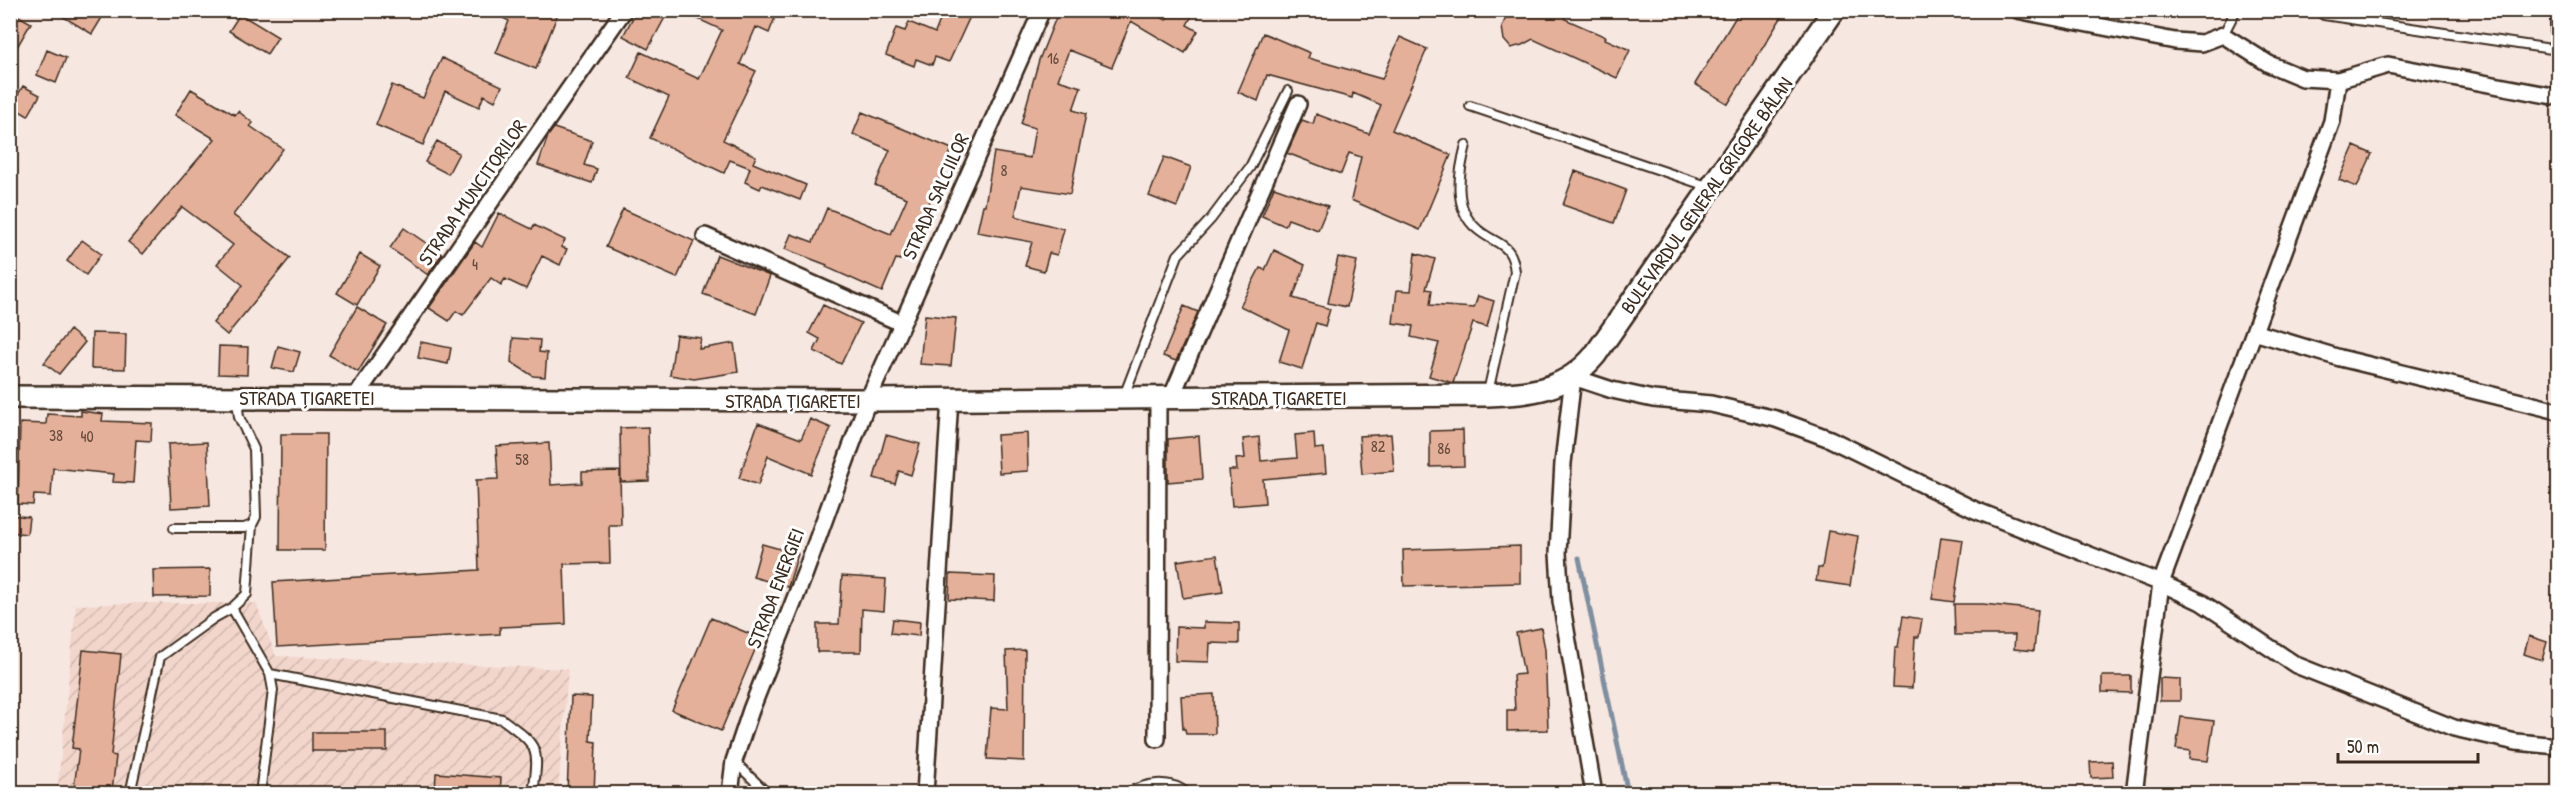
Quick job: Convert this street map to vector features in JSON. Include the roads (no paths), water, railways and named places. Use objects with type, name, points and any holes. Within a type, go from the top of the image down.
[{"type":"main road","name":"BULEVARDUL GENERAL GRIGORE BĂLAN","points":[[1574,377],[1595,355],[1834,10]]},
{"type":"main road","name":"STRADA ȚIGARETEI","points":[[10,397],[868,400],[1488,395],[1530,392],[1552,387],[1574,377]]},
{"type":"street","name":"STRADA MUNCITORILOR","points":[[355,397],[624,10]]},
{"type":"street","name":"STRADA SALCIILOR","points":[[868,400],[1042,10]]},
{"type":"street","points":[[2017,10],[2054,15],[2175,42],[2202,43],[2223,35],[2269,64],[2303,78],[2338,80],[2388,65],[2559,97]]},
{"type":"street","points":[[2134,794],[2161,583],[2332,121],[2338,80]]},
{"type":"street","points":[[1157,739],[1165,398],[1298,104]]},
{"type":"street","points":[[705,236],[901,323]]},
{"type":"street","points":[[2254,332],[2340,358],[2559,411]]},
{"type":"street","points":[[1594,794],[1561,601],[1558,553],[1563,464],[1574,377],[1612,390],[1643,397],[1711,404],[1776,419],[1830,440],[1975,510],[2161,583],[2201,602],[2296,665],[2454,728],[2506,740],[2559,746]]},
{"type":"street","points":[[925,794],[950,399]]},
{"type":"street","name":"STRADA ENERGIEI","points":[[730,794],[734,761],[751,710],[805,573],[868,400]]},
{"type":"lane","points":[[2223,35],[2236,10]]},
{"type":"lane","points":[[2318,10],[2324,15],[2557,50],[2555,10]]},
{"type":"lane","points":[[1123,398],[1178,255],[1211,219],[1250,167],[1288,91]]},
{"type":"lane","points":[[1470,106],[1712,188]]},
{"type":"lane","points":[[1466,145],[1460,170],[1460,196],[1465,214],[1475,228],[1506,248],[1514,257],[1515,272],[1488,395]]},
{"type":"lane","points":[[130,794],[160,657],[214,618],[232,608],[247,594],[252,525],[256,517],[254,449],[239,417],[237,397]]},
{"type":"lane","points":[[174,528],[244,528],[252,525]]},
{"type":"lane","points":[[232,608],[270,674],[273,690],[260,794]]},
{"type":"lane","points":[[270,674],[502,719],[527,737],[538,757],[532,794]]},
{"type":"lane","points":[[734,761],[768,794]]},
{"type":"lane","points":[[1125,794],[1141,785],[1168,784],[1188,794]]},
{"type":"waterway","points":[[1579,558],[1628,794]]}]
